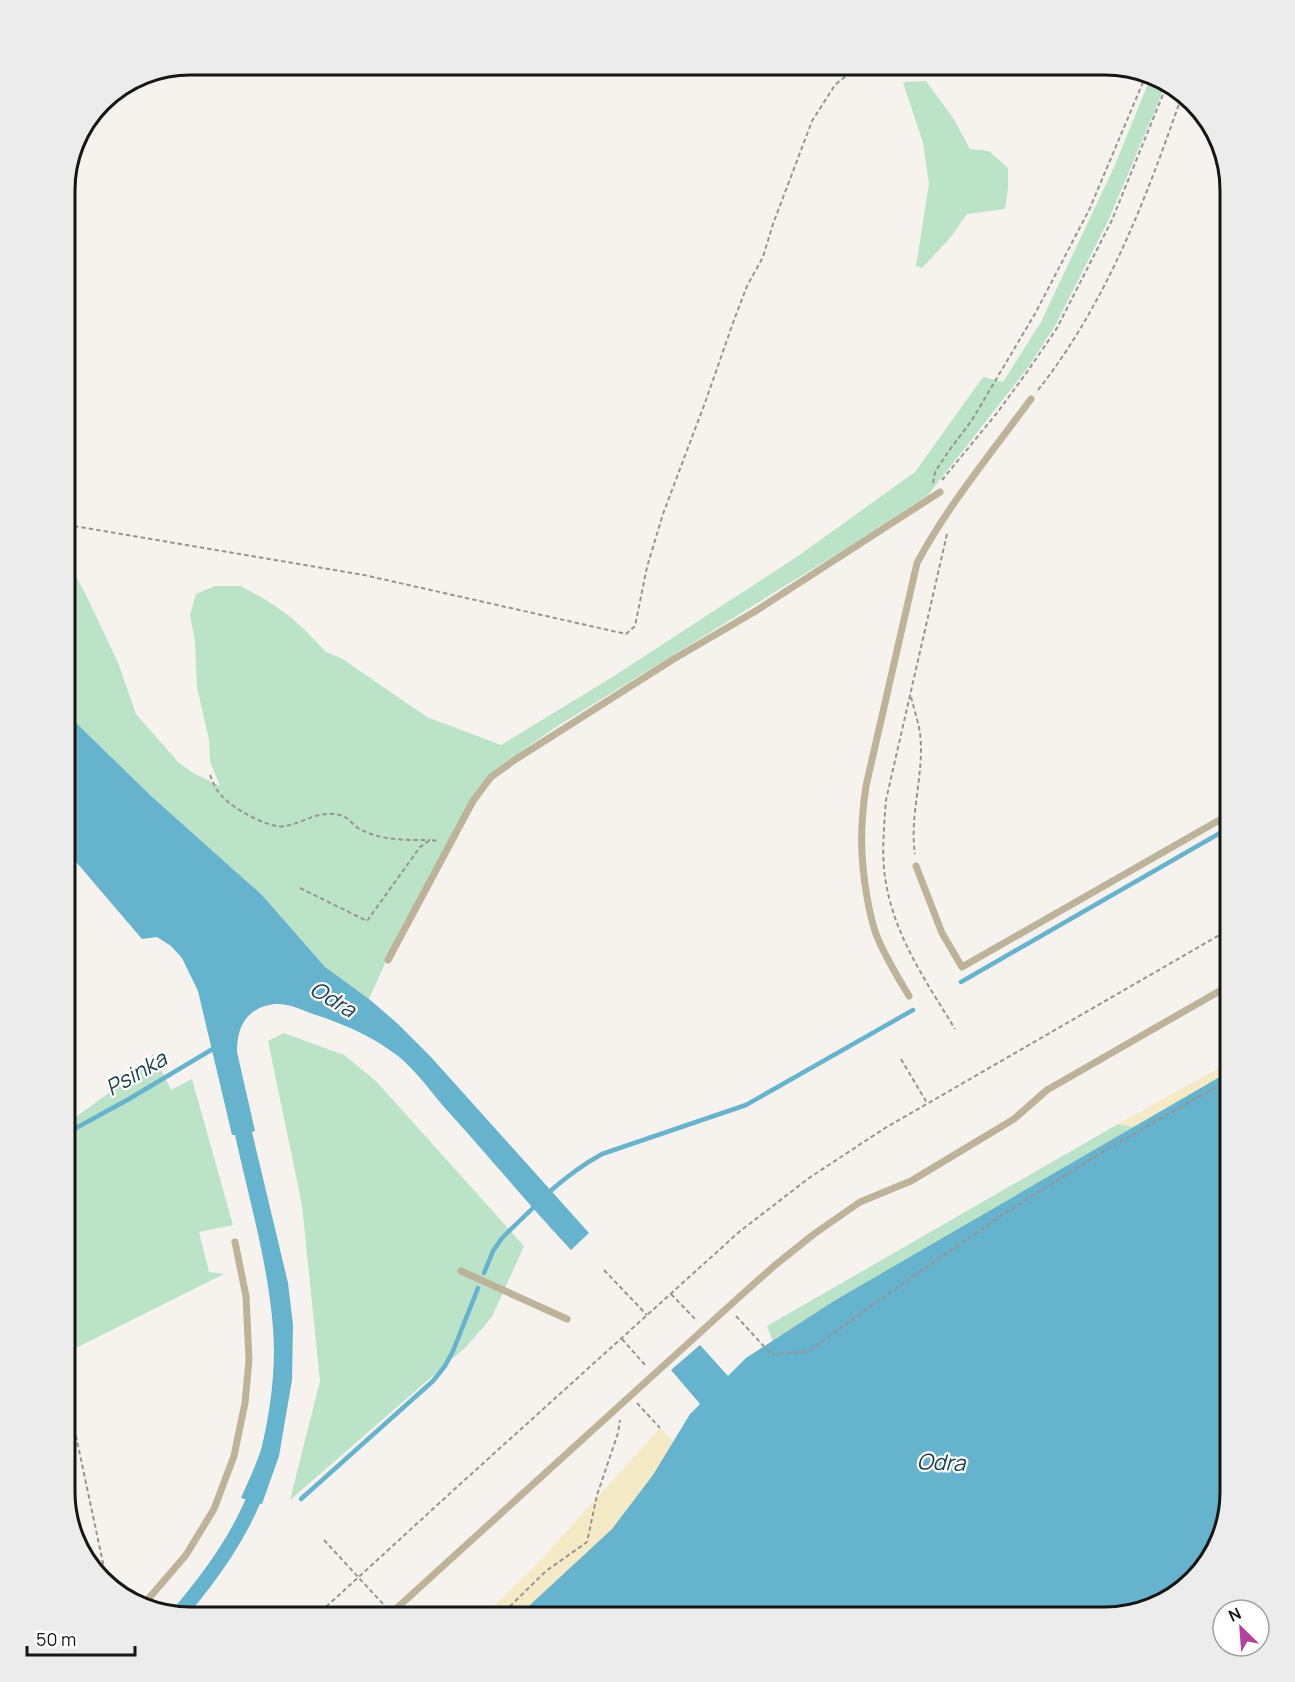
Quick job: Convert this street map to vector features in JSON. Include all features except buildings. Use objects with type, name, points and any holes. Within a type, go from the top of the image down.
[{"type":"lane","points":[[909,996],[882,948],[869,908],[861,847],[866,786],[917,563],[953,506],[1031,399]]},
{"type":"lane","points":[[388,960],[472,801],[491,777],[940,492]]},
{"type":"lane","points":[[916,866],[942,933],[962,967],[1220,820]]},
{"type":"lane","points":[[400,1607],[728,1307],[814,1234],[860,1202],[911,1181],[1014,1119],[1047,1090],[1220,992]]},
{"type":"lane","points":[[148,1599],[186,1555],[214,1509],[234,1456],[245,1403],[249,1360],[246,1296],[235,1242]]},
{"type":"lane","points":[[461,1271],[567,1319]]},
{"type":"path","points":[[75,526],[364,575],[626,634],[635,626],[647,567],[663,514],[744,294],[763,257],[812,121],[835,85],[847,75]]},
{"type":"path","points":[[940,492],[932,482],[935,472],[972,420],[1036,312],[1090,208],[1143,82]]},
{"type":"path","points":[[940,492],[942,481],[1009,396],[1057,328],[1112,220],[1164,91]]},
{"type":"path","points":[[1031,399],[1054,370],[1090,313],[1157,167],[1180,102]]},
{"type":"path","points":[[948,528],[886,800],[883,844],[885,882],[897,923],[910,954],[955,1029]]},
{"type":"path","points":[[910,695],[920,734],[919,774],[912,824],[916,866]]},
{"type":"path","points":[[210,775],[220,795],[231,804],[268,824],[283,827],[318,814],[342,815],[358,828],[377,837],[451,843]]},
{"type":"path","points":[[300,888],[367,921],[420,847],[430,840]]},
{"type":"path","points":[[326,1607],[739,1232],[808,1178],[877,1133],[1220,935]]},
{"type":"path","points":[[901,1059],[927,1104]]},
{"type":"path","points":[[728,1307],[771,1354],[808,1352],[1005,1213],[1107,1149],[1220,1085]]},
{"type":"path","points":[[604,1270],[647,1316]]},
{"type":"path","points":[[671,1293],[704,1329]]},
{"type":"path","points":[[621,1338],[654,1374]]},
{"type":"path","points":[[631,1396],[660,1428]]},
{"type":"path","points":[[509,1607],[546,1571],[587,1542],[597,1495],[618,1433],[622,1413]]},
{"type":"path","points":[[75,1435],[104,1569]]},
{"type":"path","points":[[324,1540],[383,1607]]},
{"type":"green space","points":[[926,81],[953,118],[970,149],[989,151],[1008,168],[1008,189],[1005,209],[967,214],[950,238],[922,268],[916,266],[929,184],[923,143],[903,82]]},
{"type":"green space","points":[[1148,84],[1163,90],[1109,219],[1055,326],[1026,370],[928,495],[845,549],[556,727],[504,763],[489,777],[444,850],[400,930],[369,999],[325,967],[262,895],[150,795],[75,722],[75,574],[119,665],[136,714],[179,763],[220,786],[210,761],[209,740],[197,687],[195,641],[190,615],[196,594],[215,586],[241,586],[288,615],[326,652],[341,658],[427,717],[501,745],[614,676],[798,556],[915,472],[983,377],[1003,382],[1041,322],[1115,165]]},
{"type":"green space","points":[[284,1033],[344,1055],[376,1081],[524,1246],[492,1317],[466,1347],[290,1500],[320,1381],[302,1205],[268,1041]]},
{"type":"green space","points":[[153,1054],[171,1090],[192,1079],[233,1225],[199,1232],[209,1272],[224,1274],[75,1348],[75,1117],[145,1066]]},
{"type":"green space","points":[[1118,1124],[1220,1145],[1220,1152],[789,1386],[767,1326]]},
{"type":"sand","points":[[1220,1068],[1220,1145],[1118,1124]]},
{"type":"sand","points":[[660,1428],[834,1607],[493,1607],[538,1563]]},
{"type":"water","name":"Odra","points":[[75,722],[150,795],[262,895],[325,967],[369,999],[398,1024],[430,1056],[589,1233],[571,1250],[412,1069],[382,1045],[344,1025],[290,1006],[271,1004],[251,1013],[240,1030],[237,1052],[255,1131],[252,1132],[288,1283],[293,1325],[292,1380],[279,1456],[262,1504],[241,1498],[262,1446],[272,1387],[273,1328],[262,1255],[235,1135],[232,1135],[198,991],[182,958],[171,946],[157,937],[142,939],[75,861]]},
{"type":"water","name":"Odra","points":[[1220,1077],[1220,1492],[1214,1529],[1201,1556],[1181,1579],[1169,1588],[1142,1601],[1113,1607],[528,1607],[612,1529],[653,1475],[690,1414],[700,1404],[671,1370],[700,1345],[728,1376],[746,1358],[834,1301]]},
{"type":"waterway","points":[[961,982],[1220,833]]},
{"type":"waterway","points":[[548,1193],[574,1172],[602,1154],[746,1105],[913,1010]]},
{"type":"waterway","name":"Psinka","points":[[75,1129],[216,1047]]},
{"type":"waterway","points":[[484,1273],[493,1251],[502,1238],[536,1205]]},
{"type":"waterway","points":[[301,1499],[433,1381],[453,1351],[478,1288]]},
{"type":"waterway","points":[[185,1607],[236,1536],[260,1483]]}]
